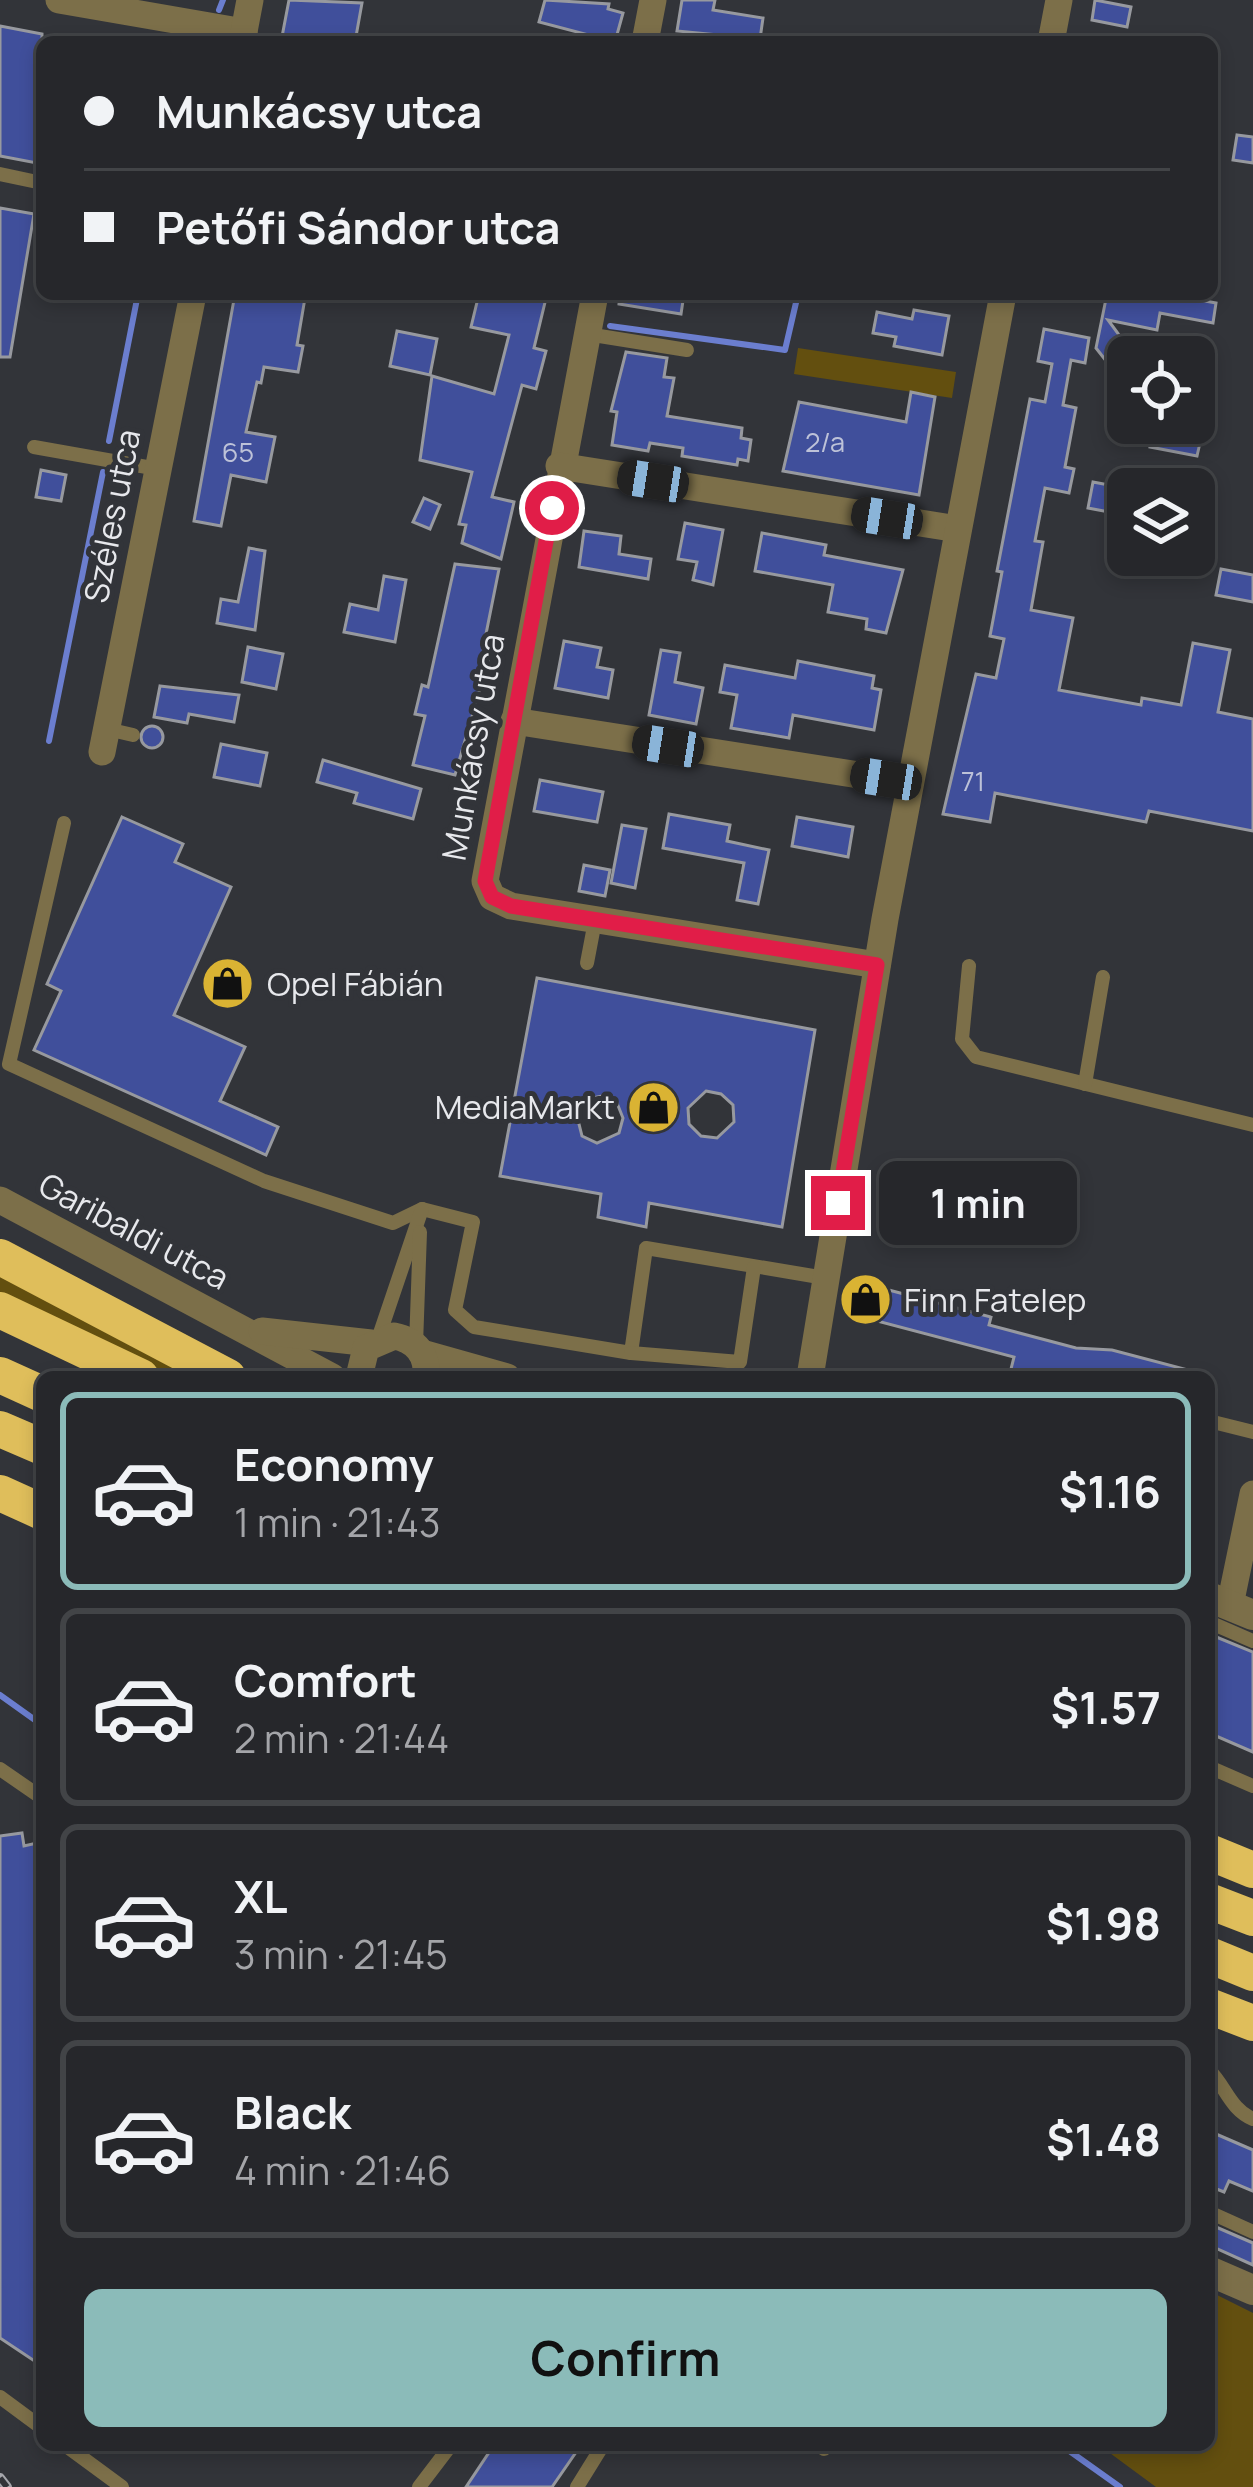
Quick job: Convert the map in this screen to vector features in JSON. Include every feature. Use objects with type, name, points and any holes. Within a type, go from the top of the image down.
[{"type":"highway","points":[[0,1256],[217,1371]]},
{"type":"highway","points":[[0,1310],[128,1371]]},
{"type":"highway","points":[[0,1375],[36,1391]]},
{"type":"highway","points":[[0,1429],[36,1444]]},
{"type":"highway","points":[[0,1493],[36,1509]]},
{"type":"highway","points":[[1215,1854],[1253,1870]]},
{"type":"highway","points":[[1215,1903],[1253,1918]]},
{"type":"highway","points":[[1215,1957],[1253,1972]]},
{"type":"highway","points":[[1215,2008],[1253,2023]]},
{"type":"street","points":[[59,0],[202,11],[241,36]]},
{"type":"street","points":[[243,36],[250,0]]},
{"type":"street","points":[[646,36],[653,0]]},
{"type":"street","points":[[1052,36],[1059,0]]},
{"type":"street","name":"Széles utca","points":[[114,739],[158,469],[192,300]]},
{"type":"street","name":"Munkácsy utca","points":[[594,300],[485,881],[492,897],[511,906],[877,965]]},
{"type":"street","points":[[810,1371],[877,965],[1002,300]]},
{"type":"street","points":[[560,466],[958,529]]},
{"type":"street","points":[[514,721],[910,783]]},
{"type":"street","name":"Garibaldi utca","points":[[0,1200],[321,1371]]},
{"type":"street","name":"Garibaldi utca","points":[[235,1325],[338,1343],[402,1337],[421,1358]]},
{"type":"street","points":[[359,1371],[359,1361],[374,1341]]},
{"type":"street","points":[[798,1371],[812,1346]]},
{"type":"street","points":[[421,1358],[480,1371]]},
{"type":"street","points":[[1225,1610],[1253,1495]]},
{"type":"street","points":[[1215,2274],[1253,2290]]},
{"type":"lane","points":[[0,174],[36,182]]},
{"type":"lane","points":[[586,334],[687,350]]},
{"type":"lane","points":[[34,447],[158,469]]},
{"type":"lane","points":[[64,823],[9,1064],[265,1181],[393,1223],[422,1209],[473,1222],[455,1310],[463,1322],[579,1348],[740,1362],[754,1267]]},
{"type":"lane","points":[[587,963],[595,921]]},
{"type":"lane","points":[[969,966],[962,1039],[976,1058],[1253,1125]]},
{"type":"lane","points":[[1085,1084],[1103,976]]},
{"type":"lane","points":[[374,1341],[422,1209]]},
{"type":"lane","points":[[421,1358],[422,1209]]},
{"type":"lane","points":[[631,1353],[646,1248],[825,1278]]},
{"type":"lane","points":[[1215,1422],[1253,1432]]},
{"type":"lane","points":[[1225,1610],[1253,1641]]},
{"type":"lane","points":[[0,1769],[36,1794]]},
{"type":"lane","points":[[1215,1770],[1247,1784],[1253,1798]]},
{"type":"lane","points":[[1215,2076],[1225,2086],[1229,2102],[1253,2119]]},
{"type":"lane","points":[[1215,2215],[1253,2231]]},
{"type":"lane","points":[[0,2397],[36,2424]]},
{"type":"lane","points":[[73,2451],[122,2487]]},
{"type":"lane","points":[[419,2487],[446,2451]]},
{"type":"lane","points":[[577,2487],[599,2451]]},
{"type":"shaded area","points":[[798,348],[956,372],[952,398],[794,374]]},
{"type":"shaded area","points":[[0,1272],[187,1371],[158,1371],[0,1295]]},
{"type":"shaded area","points":[[1215,2294],[1253,2313],[1253,2487],[1156,2487],[1107,2451],[1215,2451]]},
{"type":"building","points":[[289,0],[362,3],[356,36],[282,36]]},
{"type":"building","points":[[545,0],[609,4],[608,9],[623,13],[617,36],[592,36],[539,22]]},
{"type":"building","points":[[682,0],[715,0],[713,10],[763,18],[760,36],[677,31]]},
{"type":"building","points":[[1095,0],[1131,7],[1127,27],[1092,20]]},
{"type":"building","points":[[0,26],[42,36],[36,36],[36,163],[0,156]]},
{"type":"building","points":[[1237,135],[1253,137],[1253,163],[1233,160]]},
{"type":"building","points":[[0,208],[34,214],[10,357],[0,357]]},
{"type":"building","points":[[234,300],[305,300],[298,372],[264,367],[246,432],[275,437],[266,482],[231,475],[221,526],[194,521]]},
{"type":"building","points":[[478,300],[546,300],[534,348],[546,351],[536,389],[522,385],[492,497],[514,502],[501,559],[462,543],[466,525],[459,524],[472,472],[420,460],[432,376],[494,394],[509,335],[471,327]]},
{"type":"building","points":[[619,300],[683,300],[681,314],[619,304]]},
{"type":"building","points":[[1106,300],[1216,303],[1213,323],[1160,313],[1157,330],[1108,320],[1120,336],[1107,336],[1107,362],[1096,348]]},
{"type":"building","points":[[914,310],[949,316],[942,355],[894,346],[896,337],[873,333],[877,312],[912,319]]},
{"type":"building","points":[[1044,329],[1089,338],[1085,363],[1071,360],[1063,405],[1076,408],[1065,467],[1074,469],[1069,493],[1045,488],[1035,541],[1043,542],[1031,610],[1073,618],[1059,690],[1141,705],[1142,698],[1181,705],[1193,643],[1230,650],[1218,712],[1253,719],[1253,831],[1149,811],[1146,822],[995,793],[990,822],[943,814],[976,674],[996,678],[1004,639],[990,636],[1002,572],[997,571],[1030,399],[1045,402],[1052,364],[1038,361]]},
{"type":"building","points":[[397,331],[437,339],[430,375],[390,366]]},
{"type":"building","points":[[626,352],[667,358],[664,377],[674,378],[667,416],[742,428],[741,438],[751,440],[748,461],[738,459],[737,465],[682,456],[683,448],[650,443],[648,451],[612,445],[617,412],[611,411]]},
{"type":"building","points":[[911,392],[935,397],[919,495],[783,471],[799,402],[906,422]]},
{"type":"building","points":[[1151,444],[1200,444],[1197,456]]},
{"type":"building","points":[[41,470],[66,475],[61,501],[36,497]]},
{"type":"building","points":[[1093,482],[1107,485],[1107,512],[1088,508]]},
{"type":"building","points":[[424,498],[440,505],[430,529],[413,522]]},
{"type":"building","points":[[685,523],[723,530],[713,585],[693,580],[697,562],[678,559]]},
{"type":"building","points":[[584,531],[621,536],[619,554],[651,559],[648,579],[579,567]]},
{"type":"building","points":[[762,533],[826,545],[824,555],[903,570],[886,633],[866,629],[867,619],[828,612],[833,585],[755,571]]},
{"type":"building","points":[[249,548],[265,551],[255,630],[217,623],[221,599],[238,602]]},
{"type":"building","points":[[455,564],[499,569],[483,649],[491,651],[455,775],[413,765],[425,716],[415,714],[422,685],[428,687]]},
{"type":"building","points":[[1221,569],[1253,575],[1253,602],[1216,595]]},
{"type":"building","points":[[384,576],[406,580],[395,642],[344,632],[350,604],[378,610]]},
{"type":"building","points":[[564,641],[601,648],[597,667],[613,670],[608,698],[555,688]]},
{"type":"building","points":[[248,647],[283,654],[276,689],[242,682]]},
{"type":"building","points":[[661,650],[680,653],[675,682],[703,688],[696,724],[649,715]]},
{"type":"building","points":[[798,661],[874,676],[872,688],[881,690],[874,730],[793,715],[789,738],[731,728],[737,695],[720,692],[725,665],[795,678]]},
{"type":"building","points":[[160,686],[239,695],[234,722],[189,714],[187,723],[154,717]]},
{"type":"building","points":[[152,726],[163,737],[152,748],[141,737]]},
{"type":"building","points":[[221,744],[267,753],[260,786],[214,777]]},
{"type":"building","points":[[323,760],[421,789],[413,819],[354,803],[357,793],[317,782]]},
{"type":"building","points":[[540,780],[603,792],[597,822],[534,811]]},
{"type":"building","points":[[669,814],[730,825],[727,841],[769,850],[758,904],[737,900],[744,863],[663,848]]},
{"type":"building","points":[[122,817],[183,844],[175,862],[231,887],[174,1015],[245,1047],[220,1101],[278,1127],[266,1155],[34,1050],[61,991],[47,984]]},
{"type":"building","points":[[797,817],[853,827],[848,857],[792,846]]},
{"type":"building","points":[[622,825],[646,829],[635,888],[611,883]]},
{"type":"building","points":[[584,865],[610,870],[605,896],[579,891]]},
{"type":"building","name":"MediaMarkt","points":[[537,978],[815,1030],[782,1227],[649,1203],[646,1227],[598,1217],[601,1194],[500,1176]],"holes":[[[706,1091],[721,1094],[733,1105],[734,1122],[717,1138],[701,1136],[689,1124],[688,1108]],[[602,1096],[617,1103],[623,1118],[619,1133],[597,1143],[582,1136],[576,1112],[586,1099]]]},
{"type":"building","points":[[885,1289],[991,1317],[989,1325],[1192,1371],[1010,1371],[1014,1357],[877,1321]]},
{"type":"building","points":[[1215,1636],[1253,1652],[1253,1752],[1215,1736]]},
{"type":"building","points":[[22,1833],[24,1846],[36,1843],[36,2362],[0,2338],[0,1836]]},
{"type":"building","points":[[1215,2134],[1253,2150],[1253,2191],[1229,2181],[1224,2192],[1215,2188]]},
{"type":"building","points":[[1215,2227],[1253,2243],[1253,2265],[1215,2248]]},
{"type":"building","points":[[490,2451],[577,2451],[552,2487],[466,2487]]},
{"type":"waterway","points":[[219,10],[223,0]]},
{"type":"waterway","points":[[109,441],[137,300]]},
{"type":"waterway","points":[[610,326],[785,350],[797,300]]},
{"type":"waterway","points":[[49,741],[103,472]]},
{"type":"waterway","points":[[0,1695],[36,1721]]},
{"type":"waterway","points":[[1069,2451],[1120,2487]]},
{"type":"railway","points":[[0,2478],[7,2487]]},
{"type":"place","name":"Opel Fábián","points":[[228,984]]},
{"type":"place","name":"MediaMarkt","points":[[654,1107]]},
{"type":"place","name":"Finn Fatelep","points":[[865,1300]]},
{"type":"route","points":[[552,508],[485,881],[492,897],[511,906],[877,965],[873,1014],[838,1203]]}]
